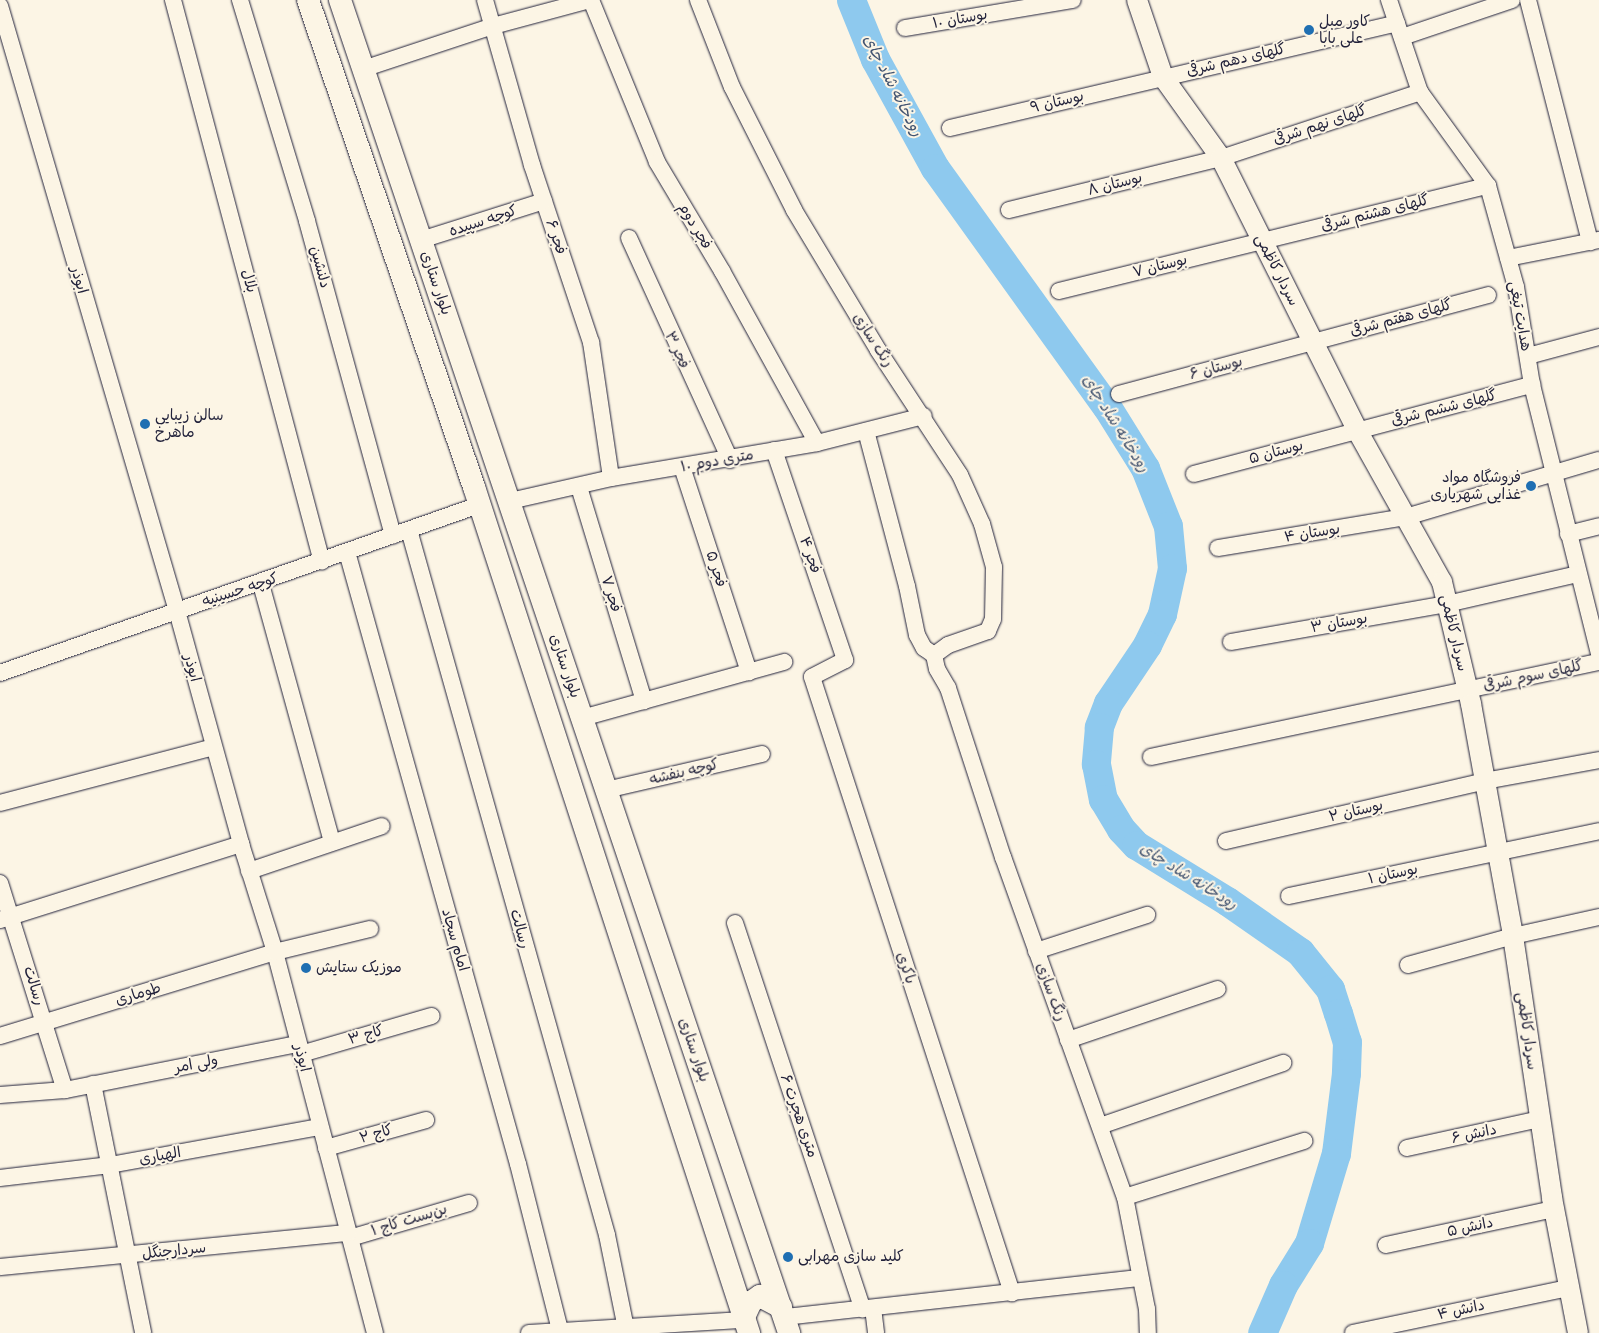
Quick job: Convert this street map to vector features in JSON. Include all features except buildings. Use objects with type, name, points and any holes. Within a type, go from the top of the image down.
[{"type":"main road","name":"بلوار ستاری","points":[[308,0],[477,496],[746,1323]]},
{"type":"main road","name":"بلوار ستاری","points":[[340,0],[785,1322]]},
{"type":"main road","points":[[477,496],[483,475],[502,478]]},
{"type":"main road","points":[[487,530],[498,536],[505,534],[513,511]]},
{"type":"main road","points":[[746,1323],[751,1302],[760,1296],[785,1322]]},
{"type":"street","name":"بلال","points":[[173,0],[322,562]]},
{"type":"street","name":"دلنشین","points":[[240,0],[307,221],[393,535]]},
{"type":"street","name":"فجر ۶","points":[[485,0],[544,201],[591,342],[611,478]]},
{"type":"street","points":[[363,68],[493,26],[590,0]]},
{"type":"street","name":"فجر دوم","points":[[590,0],[657,162],[722,271],[817,444]]},
{"type":"street","name":"رنگ سازی","points":[[698,0],[732,87],[794,210],[878,350],[924,416],[960,475],[982,524],[994,567],[993,619],[988,631],[948,645],[934,655]]},
{"type":"street","name":"بوستان ۱۰","points":[[905,28],[1073,0]]},
{"type":"street","name":"سردار کاظمی","points":[[1138,0],[1163,77],[1221,158],[1357,430],[1442,582],[1468,690],[1498,852],[1513,936],[1554,1209],[1578,1333]]},
{"type":"street","name":"هدایت تیغی","points":[[1389,0],[1420,92],[1488,186],[1508,258],[1532,385],[1578,574],[1592,600],[1599,654]]},
{"type":"street","name":"گلهای دهم شرقی","points":[[1163,77],[1399,30],[1512,0]]},
{"type":"street","points":[[1508,258],[1594,241],[1528,0]]},
{"type":"street","name":"ابوذر","points":[[0,6],[177,611],[241,844],[275,952],[319,1127],[375,1333]]},
{"type":"street","name":"بوستان ۹","points":[[950,128],[1163,77]]},
{"type":"street","name":"گلهای نهم شرقی","points":[[1221,158],[1420,92]]},
{"type":"street","name":"بوستان ۸","points":[[1009,210],[1221,158]]},
{"type":"street","name":"گلهای هشتم شرقی","points":[[1261,241],[1488,186]]},
{"type":"street","name":"کوچه سپیده","points":[[421,240],[544,201]]},
{"type":"street","name":"فجر ۳","points":[[629,238],[730,460]]},
{"type":"street","name":"بوستان ۷","points":[[1059,291],[1261,241]]},
{"type":"street","name":"گلهای هفتم شرقی","points":[[1313,341],[1488,294]]},
{"type":"street","points":[[1528,356],[1599,337]]},
{"type":"street","name":"بوستان ۶","points":[[1119,394],[1313,341]]},
{"type":"street","name":"گلهای ششم شرقی","points":[[1357,430],[1532,385]]},
{"type":"street","name":"۱۰ متری دوم","points":[[513,511],[579,487],[611,478],[730,460],[774,450],[817,444],[924,416]]},
{"type":"street","name":"بوستان ۵","points":[[1194,474],[1357,430]]},
{"type":"street","name":"رنگ سازی","points":[[866,431],[907,586],[917,634],[924,648],[934,655],[1036,951],[1125,1197],[1148,1333]]},
{"type":"street","name":"فجر ۴","points":[[774,450],[845,660]]},
{"type":"street","name":"بوستان ۴","points":[[1218,548],[1406,517],[1599,460]]},
{"type":"street","name":"فجر ۵","points":[[682,467],[749,672]]},
{"type":"street","name":"فجر ۷","points":[[579,487],[644,701]]},
{"type":"street","name":"کوچه حسینیه","points":[[1,671],[322,562],[409,530],[477,496]]},
{"type":"street","points":[[1568,534],[1599,526]]},
{"type":"street","name":"رسالت","points":[[409,530],[607,1235],[626,1328]]},
{"type":"street","name":"امام سجاد","points":[[347,552],[518,1164],[560,1330]]},
{"type":"street","name":"بوستان ۳","points":[[1231,642],[1448,604],[1578,574]]},
{"type":"street","points":[[261,584],[332,842]]},
{"type":"street","name":"باکری","points":[[845,660],[812,677],[1012,1293]]},
{"type":"street","points":[[582,718],[784,662]]},
{"type":"street","name":"گلهای سوم شرقی","points":[[1151,757],[1599,662]]},
{"type":"street","points":[[0,803],[213,746]]},
{"type":"street","name":"کوچه بنفشه","points":[[606,790],[762,754]]},
{"type":"street","name":"بوستان ۲","points":[[1226,841],[1485,781],[1599,760]]},
{"type":"street","points":[[249,871],[382,826]]},
{"type":"street","name":"بوستان ۱","points":[[1289,896],[1599,831]]},
{"type":"street","points":[[6,918],[241,844]]},
{"type":"street","name":"رسالت","points":[[0,883],[6,918],[44,1022],[65,1090]]},
{"type":"street","points":[[1036,951],[1147,915]]},
{"type":"street","points":[[1408,965],[1513,936],[1599,917]]},
{"type":"street","name":"۶ متری هجرت","points":[[735,923],[876,1333]]},
{"type":"street","name":"طوماری","points":[[0,1036],[275,952],[370,929]]},
{"type":"street","points":[[1068,1040],[1218,989]]},
{"type":"street","name":"کاج ۳","points":[[300,1049],[432,1016]]},
{"type":"street","name":"ولی امر","points":[[0,1095],[65,1090],[300,1049]]},
{"type":"street","points":[[1100,1126],[1282,1063]]},
{"type":"street","points":[[93,1084],[143,1333]]},
{"type":"street","name":"دانش ۶","points":[[1407,1148],[1540,1119]]},
{"type":"street","name":"کاج ۲","points":[[326,1148],[426,1120]]},
{"type":"street","name":"الهیاری","points":[[0,1178],[110,1165],[319,1127]]},
{"type":"street","points":[[1125,1197],[1304,1141]]},
{"type":"street","name":"بن‌بست کاج ۱","points":[[349,1236],[469,1203]]},
{"type":"street","name":"دانش ۵","points":[[1386,1245],[1554,1209]]},
{"type":"street","name":"سردارجنگل","points":[[0,1267],[349,1236]]},
{"type":"street","points":[[785,1322],[868,1308],[1140,1278]]},
{"type":"street","name":"دانش ۴","points":[[1353,1333],[1569,1288]]},
{"type":"street","points":[[529,1333],[560,1330],[608,1331],[626,1328],[713,1327],[746,1323]]},
{"type":"waterway","name":"رودخانه شاد چای","points":[[851,0],[875,59],[935,168],[1107,407],[1145,468],[1168,526],[1172,568],[1162,614],[1147,645],[1108,703],[1099,727],[1096,764],[1103,799],[1121,829],[1136,845],[1227,901],[1300,952],[1330,989],[1347,1042],[1346,1073],[1336,1153],[1309,1243],[1283,1285],[1262,1333]]},
{"type":"place","name":"کاور مبل علی بابا","points":[[1309,30]]},
{"type":"place","name":"سالن زیبایی ماهرخ","points":[[145,424]]},
{"type":"place","name":"فروشگاه مواد غذایی شهریاری","points":[[1531,486]]},
{"type":"place","name":"موزیک ستایش","points":[[306,968]]},
{"type":"place","name":"کلید سازی مهرابی","points":[[788,1257]]}]
